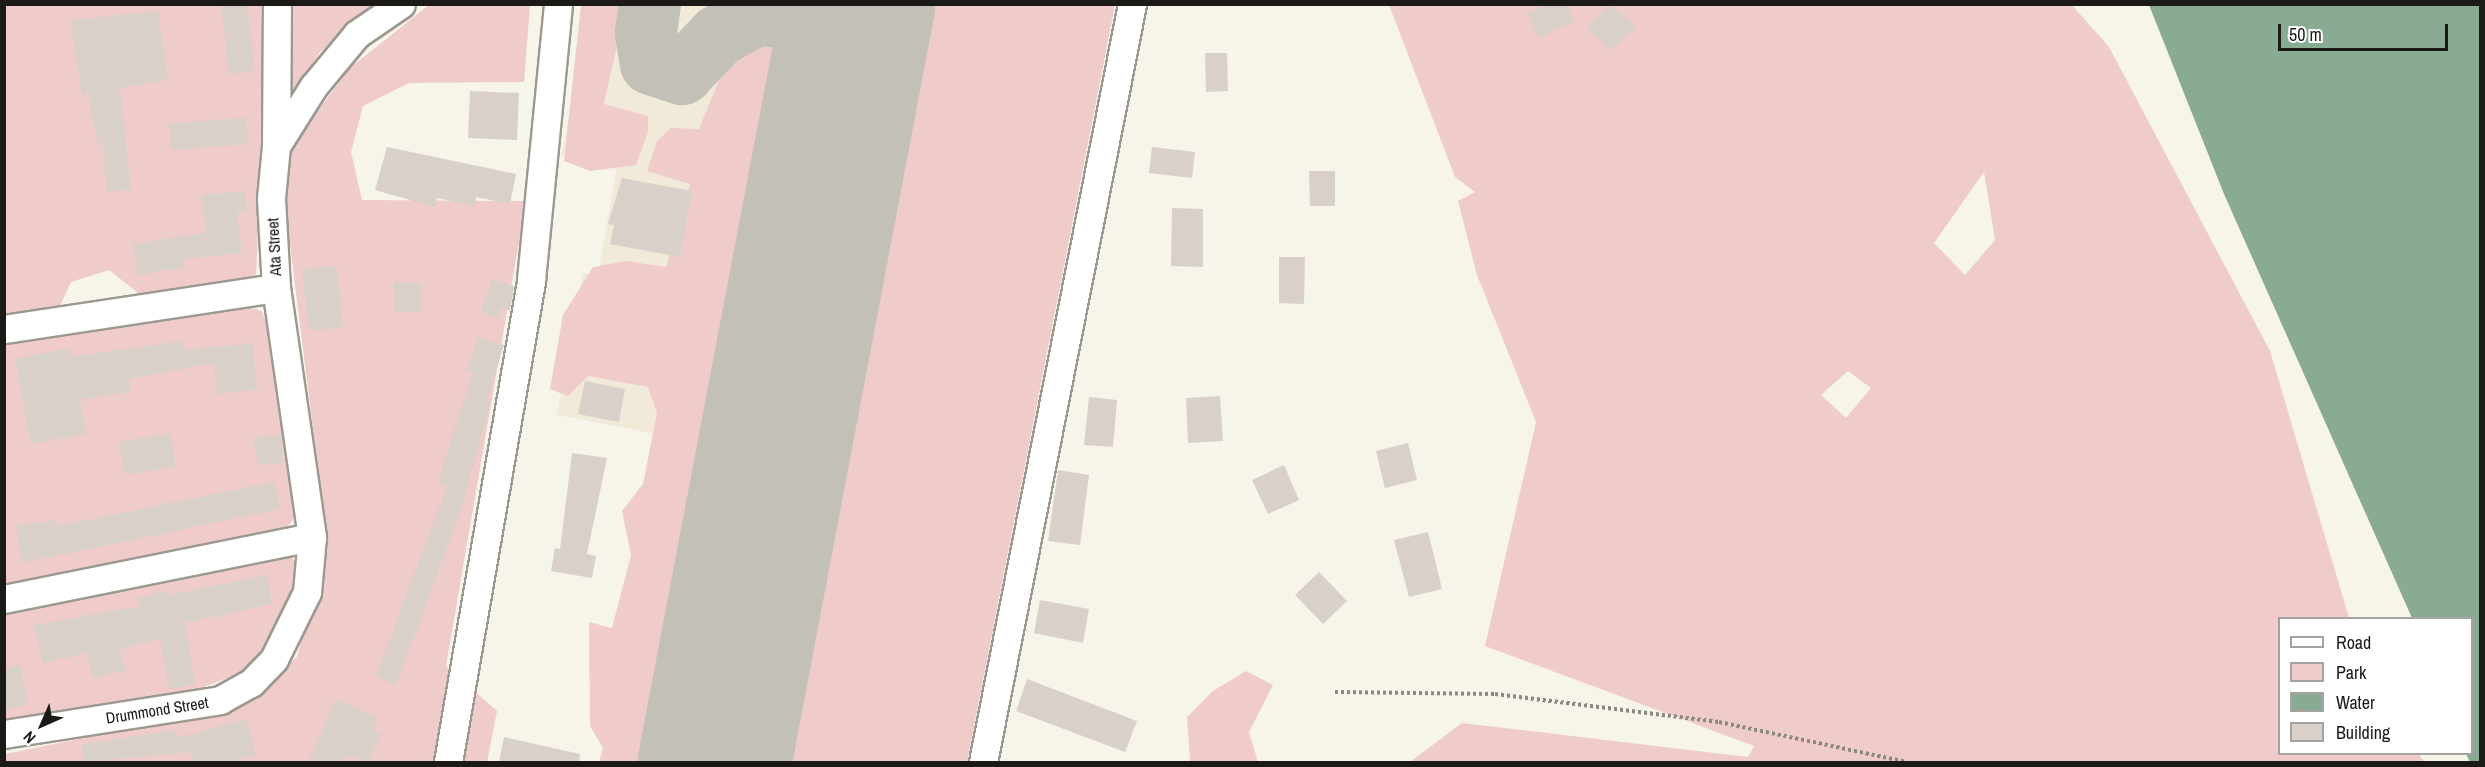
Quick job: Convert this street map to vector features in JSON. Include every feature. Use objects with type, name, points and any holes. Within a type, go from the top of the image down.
[{"type":"street","points":[[276,146],[277,4]]},
{"type":"street","name":"Ata Street","points":[[312,537],[276,288],[271,198],[276,146],[313,87],[357,34],[401,4]]},
{"type":"street","points":[[448,762],[531,280],[558,4]]},
{"type":"street","points":[[983,762],[1132,4]]},
{"type":"street","points":[[4,329],[276,288]]},
{"type":"street","points":[[4,598],[312,537]]},
{"type":"street","name":"Drummond Street","points":[[4,734],[220,700],[251,683],[274,659],[307,592],[312,537]]},
{"type":"path","points":[[1335,692],[1495,694],[1719,722],[1907,762]]},
{"type":"shaded area","points":[[591,5],[971,5],[824,762],[605,762],[667,436],[557,415],[583,273],[598,275],[617,166],[561,156]]},
{"type":"green space","points":[[5,5],[268,5],[256,275],[188,294],[142,296],[109,270],[71,282],[58,310],[5,321]]},
{"type":"green space","points":[[286,5],[376,5],[320,52],[286,105]]},
{"type":"green space","points":[[429,5],[530,5],[524,82],[409,83],[363,106],[351,152],[362,200],[526,201],[446,666],[497,711],[487,762],[5,762],[5,754],[236,707],[297,657],[328,548],[285,205],[288,150],[351,67]]},
{"type":"green space","points":[[581,5],[626,5],[604,104],[648,116],[648,132],[636,165],[590,171],[564,161]]},
{"type":"green space","points":[[889,5],[1115,5],[967,762],[740,762]]},
{"type":"green space","points":[[1389,5],[2072,5],[2109,47],[2270,351],[2349,617],[2278,617],[2278,755],[2420,755],[2424,762],[1410,762],[1462,723],[1748,757],[1754,746],[1485,646],[1536,422],[1477,275],[1458,201],[1475,192],[1455,177]],"holes":[[[1984,172],[1995,240],[1965,275],[1934,243]],[[1848,371],[1871,388],[1846,418],[1821,395]]]},
{"type":"green space","points":[[766,32],[797,37],[814,55],[820,83],[690,762],[599,762],[603,748],[590,726],[589,622],[612,628],[631,555],[622,511],[643,484],[657,413],[648,387],[588,376],[568,396],[550,389],[563,315],[593,267],[626,261],[666,267],[690,184],[647,171],[657,141],[671,128],[699,129],[731,50]]},
{"type":"green space","points":[[239,304],[262,311],[278,358],[300,510],[284,532],[5,586],[5,343]]},
{"type":"green space","points":[[291,555],[298,568],[287,620],[245,671],[188,693],[5,722],[5,607]]},
{"type":"green space","points":[[1246,671],[1273,685],[1249,732],[1258,762],[1190,762],[1187,717],[1213,691]]},
{"type":"water","points":[[2149,5],[2480,5],[2480,762],[2470,762],[2466,755],[2473,755],[2473,617],[2412,617],[2224,194]]},
{"type":"building","points":[[221,4],[247,4],[255,71],[229,74]]},
{"type":"building","points":[[1546,4],[1566,4],[1574,21],[1539,38],[1527,14]]},
{"type":"building","points":[[1609,4],[1636,26],[1611,51],[1587,27]]},
{"type":"building","points":[[158,11],[168,80],[120,88],[131,190],[106,192],[103,145],[98,146],[88,94],[82,95],[70,20]]},
{"type":"building","points":[[1205,53],[1227,53],[1228,91],[1206,92]]},
{"type":"building","points":[[470,91],[519,93],[517,140],[468,138]]},
{"type":"building","points":[[246,118],[248,144],[171,150],[169,123]]},
{"type":"building","points":[[387,147],[516,174],[510,204],[476,197],[475,206],[437,198],[435,207],[375,190]]},
{"type":"building","points":[[1152,147],[1195,152],[1192,178],[1149,173]]},
{"type":"building","points":[[1309,171],[1335,171],[1335,206],[1310,206]]},
{"type":"building","points":[[622,178],[692,191],[680,257],[610,244],[614,225],[608,224]]},
{"type":"building","points":[[245,191],[247,211],[237,212],[242,253],[184,259],[186,267],[138,275],[133,244],[206,232],[202,195]]},
{"type":"building","points":[[1172,208],[1203,209],[1203,267],[1171,266]]},
{"type":"building","points":[[1279,257],[1305,257],[1304,304],[1279,303]]},
{"type":"building","points":[[336,266],[343,327],[309,331],[302,270]]},
{"type":"building","points":[[492,279],[514,286],[510,311],[501,308],[498,318],[481,312]]},
{"type":"building","points":[[394,282],[421,283],[420,312],[394,311]]},
{"type":"building","points":[[478,337],[504,345],[486,401],[491,402],[460,512],[396,686],[376,676],[447,486],[437,483],[473,372],[467,370]]},
{"type":"building","points":[[184,341],[186,350],[253,343],[257,390],[217,394],[214,363],[129,379],[131,392],[80,400],[86,434],[31,444],[15,359],[69,348],[71,357]]},
{"type":"building","points":[[585,381],[625,389],[619,422],[578,414]]},
{"type":"building","points":[[1220,396],[1223,441],[1188,443],[1186,398]]},
{"type":"building","points":[[1089,397],[1117,400],[1113,447],[1084,445]]},
{"type":"building","points":[[170,433],[176,467],[125,475],[119,442]]},
{"type":"building","points":[[281,435],[283,463],[258,465],[253,437]]},
{"type":"building","points":[[1408,443],[1417,480],[1385,488],[1376,451]]},
{"type":"building","points":[[572,453],[607,458],[587,554],[596,556],[592,578],[551,571],[555,548],[560,549]]},
{"type":"building","points":[[1284,465],[1299,500],[1268,514],[1252,480]]},
{"type":"building","points":[[1058,470],[1089,475],[1080,545],[1048,541]]},
{"type":"building","points":[[275,482],[280,509],[22,563],[16,526],[56,520],[57,526]]},
{"type":"building","points":[[1428,532],[1442,589],[1409,597],[1394,540]]},
{"type":"building","points":[[1319,572],[1347,601],[1323,624],[1295,595]]},
{"type":"building","points":[[267,575],[272,604],[185,623],[195,684],[169,689],[160,638],[120,649],[125,671],[92,678],[87,653],[43,663],[34,625],[141,606],[139,598],[167,590],[169,595]]},
{"type":"building","points":[[1040,600],[1089,609],[1083,643],[1034,633]]},
{"type":"building","points":[[20,665],[28,705],[4,709],[4,668]]},
{"type":"building","points":[[1027,679],[1137,721],[1125,752],[1016,711]]},
{"type":"building","points":[[336,699],[378,718],[373,731],[381,734],[368,762],[346,755],[342,762],[308,762]]},
{"type":"building","points":[[246,719],[256,755],[231,762],[194,762],[191,752],[84,762],[81,745],[175,730],[176,738]]},
{"type":"building","points":[[504,737],[580,754],[579,762],[499,762]]},
{"type":"taxiway","points":[[650,4],[646,33],[651,64],[682,74],[718,36],[756,15],[855,21]]},
{"type":"runway","points":[[714,762],[858,4]]}]
